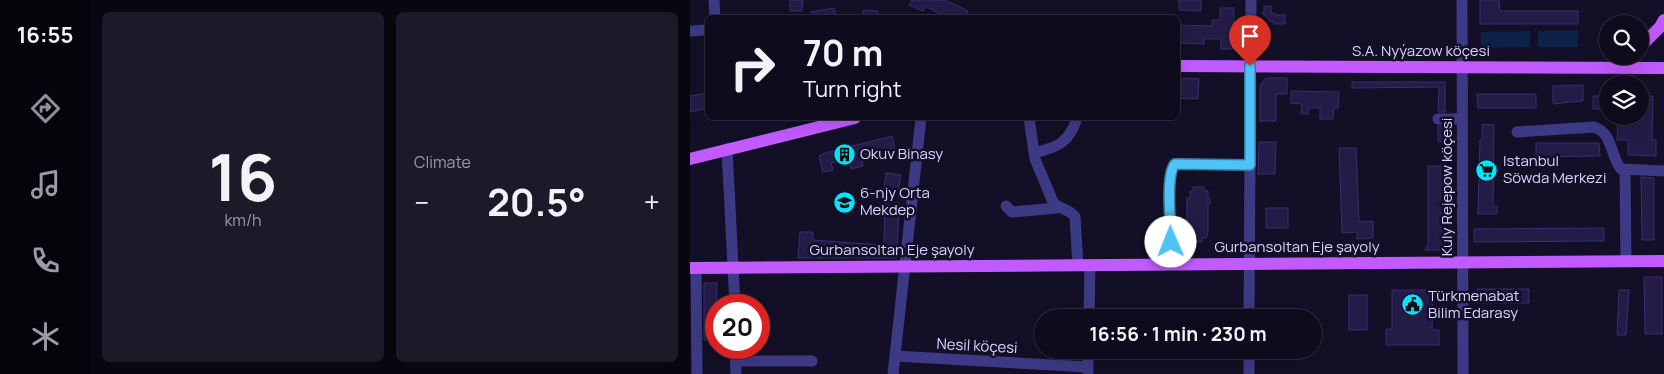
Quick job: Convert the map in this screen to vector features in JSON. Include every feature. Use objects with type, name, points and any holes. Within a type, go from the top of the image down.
[{"type":"main road","points":[[1649,38],[1664,20]]},
{"type":"main road","points":[[1596,67],[1601,65]]},
{"type":"main road","name":"S.A. Nyýazow köçesi","points":[[1180,66],[1664,68]]},
{"type":"main road","points":[[690,158],[847,120]]},
{"type":"main road","name":"Gurbansoltan Eje şayoly","points":[[693,268],[1664,261]]},
{"type":"street","points":[[714,0],[715,15]]},
{"type":"street","points":[[1249,309],[1251,0]]},
{"type":"street","name":"Kuly Rejepow köçesi","points":[[1462,0],[1463,374]]},
{"type":"street","points":[[690,31],[705,30]]},
{"type":"street","points":[[1438,119],[1462,119]]},
{"type":"street","points":[[893,374],[921,120]]},
{"type":"street","points":[[1028,120],[1034,153],[1057,208]]},
{"type":"street","points":[[1034,153],[1059,147],[1066,140],[1076,120]]},
{"type":"street","points":[[1517,132],[1578,126],[1601,129],[1608,138],[1618,165],[1625,170],[1664,171]]},
{"type":"street","points":[[727,149],[735,294]]},
{"type":"street","points":[[1171,242],[1170,180],[1172,168],[1175,164],[1250,165]]},
{"type":"street","points":[[1625,170],[1626,261]]},
{"type":"street","points":[[1006,206],[1012,212],[1057,208],[1069,210],[1075,217],[1084,265],[1088,309]]},
{"type":"street","points":[[693,268],[697,374]]},
{"type":"street","name":"Nesil köçesi","points":[[895,356],[1088,371]]},
{"type":"street","points":[[1249,359],[1249,374]]},
{"type":"street","points":[[736,374],[736,361],[812,361]]},
{"type":"water","points":[[1530,31],[1530,47],[1481,48],[1481,32]]},
{"type":"water","points":[[1538,31],[1578,31],[1578,47],[1538,47]]},
{"type":"building","points":[[790,0],[803,0],[802,11],[790,11]]},
{"type":"building","points":[[912,0],[945,0],[968,11],[966,15],[942,15],[925,6],[923,11],[909,5]]},
{"type":"building","points":[[1179,0],[1201,0],[1201,11],[1179,10]]},
{"type":"building","points":[[1480,0],[1499,0],[1500,11],[1578,11],[1578,24],[1480,24]]},
{"type":"building","points":[[1264,6],[1271,6],[1271,13],[1275,13],[1275,15],[1285,15],[1285,24],[1274,24],[1274,21],[1271,22],[1262,13],[1264,13]]},
{"type":"building","points":[[834,8],[836,15],[812,15],[811,12]]},
{"type":"building","points":[[1220,8],[1234,8],[1233,49],[1221,49],[1221,39],[1204,39],[1204,44],[1180,43],[1180,25],[1212,26],[1212,20],[1220,20]]},
{"type":"building","points":[[863,10],[878,11],[878,15],[863,15]]},
{"type":"building","points":[[1180,78],[1199,79],[1198,99],[1180,98]]},
{"type":"building","points":[[1266,78],[1287,78],[1287,94],[1276,94],[1276,121],[1260,121],[1260,86]]},
{"type":"building","points":[[1352,82],[1445,82],[1445,112],[1438,112],[1439,87],[1352,88]]},
{"type":"building","points":[[1583,85],[1583,101],[1553,104],[1553,86]]},
{"type":"building","points":[[1291,91],[1339,92],[1338,108],[1334,108],[1333,119],[1320,119],[1320,108],[1309,108],[1308,114],[1301,114],[1302,104],[1291,103]]},
{"type":"building","points":[[705,94],[705,109],[690,112],[690,96]]},
{"type":"building","points":[[1477,94],[1536,94],[1536,108],[1478,108]]},
{"type":"building","points":[[1593,96],[1599,96],[1599,109],[1593,109]]},
{"type":"building","points":[[1649,96],[1653,96],[1652,140],[1656,140],[1656,156],[1628,155],[1628,140],[1617,140],[1618,125],[1649,125]]},
{"type":"building","points":[[1482,124],[1494,125],[1493,206],[1497,206],[1497,214],[1478,214]]},
{"type":"building","points":[[1438,126],[1445,126],[1445,142],[1438,141]]},
{"type":"building","name":"Okuv Binasy","points":[[892,136],[896,154],[884,157],[882,150],[861,155],[863,166],[851,169],[849,159],[831,163],[833,170],[823,172],[819,156]]},
{"type":"building","points":[[1259,142],[1276,142],[1275,174],[1258,174]]},
{"type":"building","points":[[1536,143],[1599,143],[1600,156],[1536,157]]},
{"type":"building","points":[[1339,148],[1356,148],[1359,222],[1373,221],[1373,238],[1357,239],[1357,232],[1342,233]]},
{"type":"building","points":[[1428,166],[1445,166],[1444,250],[1425,250],[1428,244]]},
{"type":"building","points":[[886,173],[901,175],[898,191],[884,189]]},
{"type":"building","points":[[1641,177],[1654,178],[1654,240],[1642,240]]},
{"type":"building","points":[[1193,187],[1204,187],[1204,191],[1208,191],[1208,198],[1210,198],[1210,204],[1208,204],[1208,232],[1206,238],[1202,238],[1202,242],[1195,242],[1195,238],[1189,238],[1190,233],[1187,233],[1187,198],[1190,198],[1190,191],[1193,191]]},
{"type":"building","points":[[885,202],[899,203],[897,258],[798,258],[800,232],[813,232],[813,240],[881,245],[884,242]]},
{"type":"building","points":[[1266,208],[1288,208],[1288,228],[1266,228]]},
{"type":"building","points":[[1604,228],[1604,241],[1474,242],[1474,229]]},
{"type":"building","points":[[1644,277],[1662,277],[1662,334],[1645,334]]},
{"type":"building","points":[[704,283],[717,283],[717,294],[705,294],[704,340]]},
{"type":"building","points":[[1477,289],[1529,289],[1529,303],[1477,303]]},
{"type":"building","name":"Türkmenabat Bilim Edarasy","points":[[1392,290],[1433,290],[1432,330],[1439,330],[1439,345],[1386,345],[1386,329],[1392,329]]},
{"type":"building","points":[[1619,290],[1629,290],[1626,335],[1617,335]]},
{"type":"building","points":[[1349,295],[1367,295],[1367,330],[1349,330]]},
{"type":"place","name":"Okuv Binasy","points":[[844,154]]},
{"type":"place","name":"Istanbul Söwda Merkezi","points":[[1487,170]]},
{"type":"place","name":"6-njy Orta Mekdep","points":[[844,202]]},
{"type":"place","name":"Türkmenabat Bilim Edarasy","points":[[1412,305]]},
{"type":"route","points":[[1171,242],[1170,180],[1172,168],[1175,164],[1250,165],[1250,66]]}]
